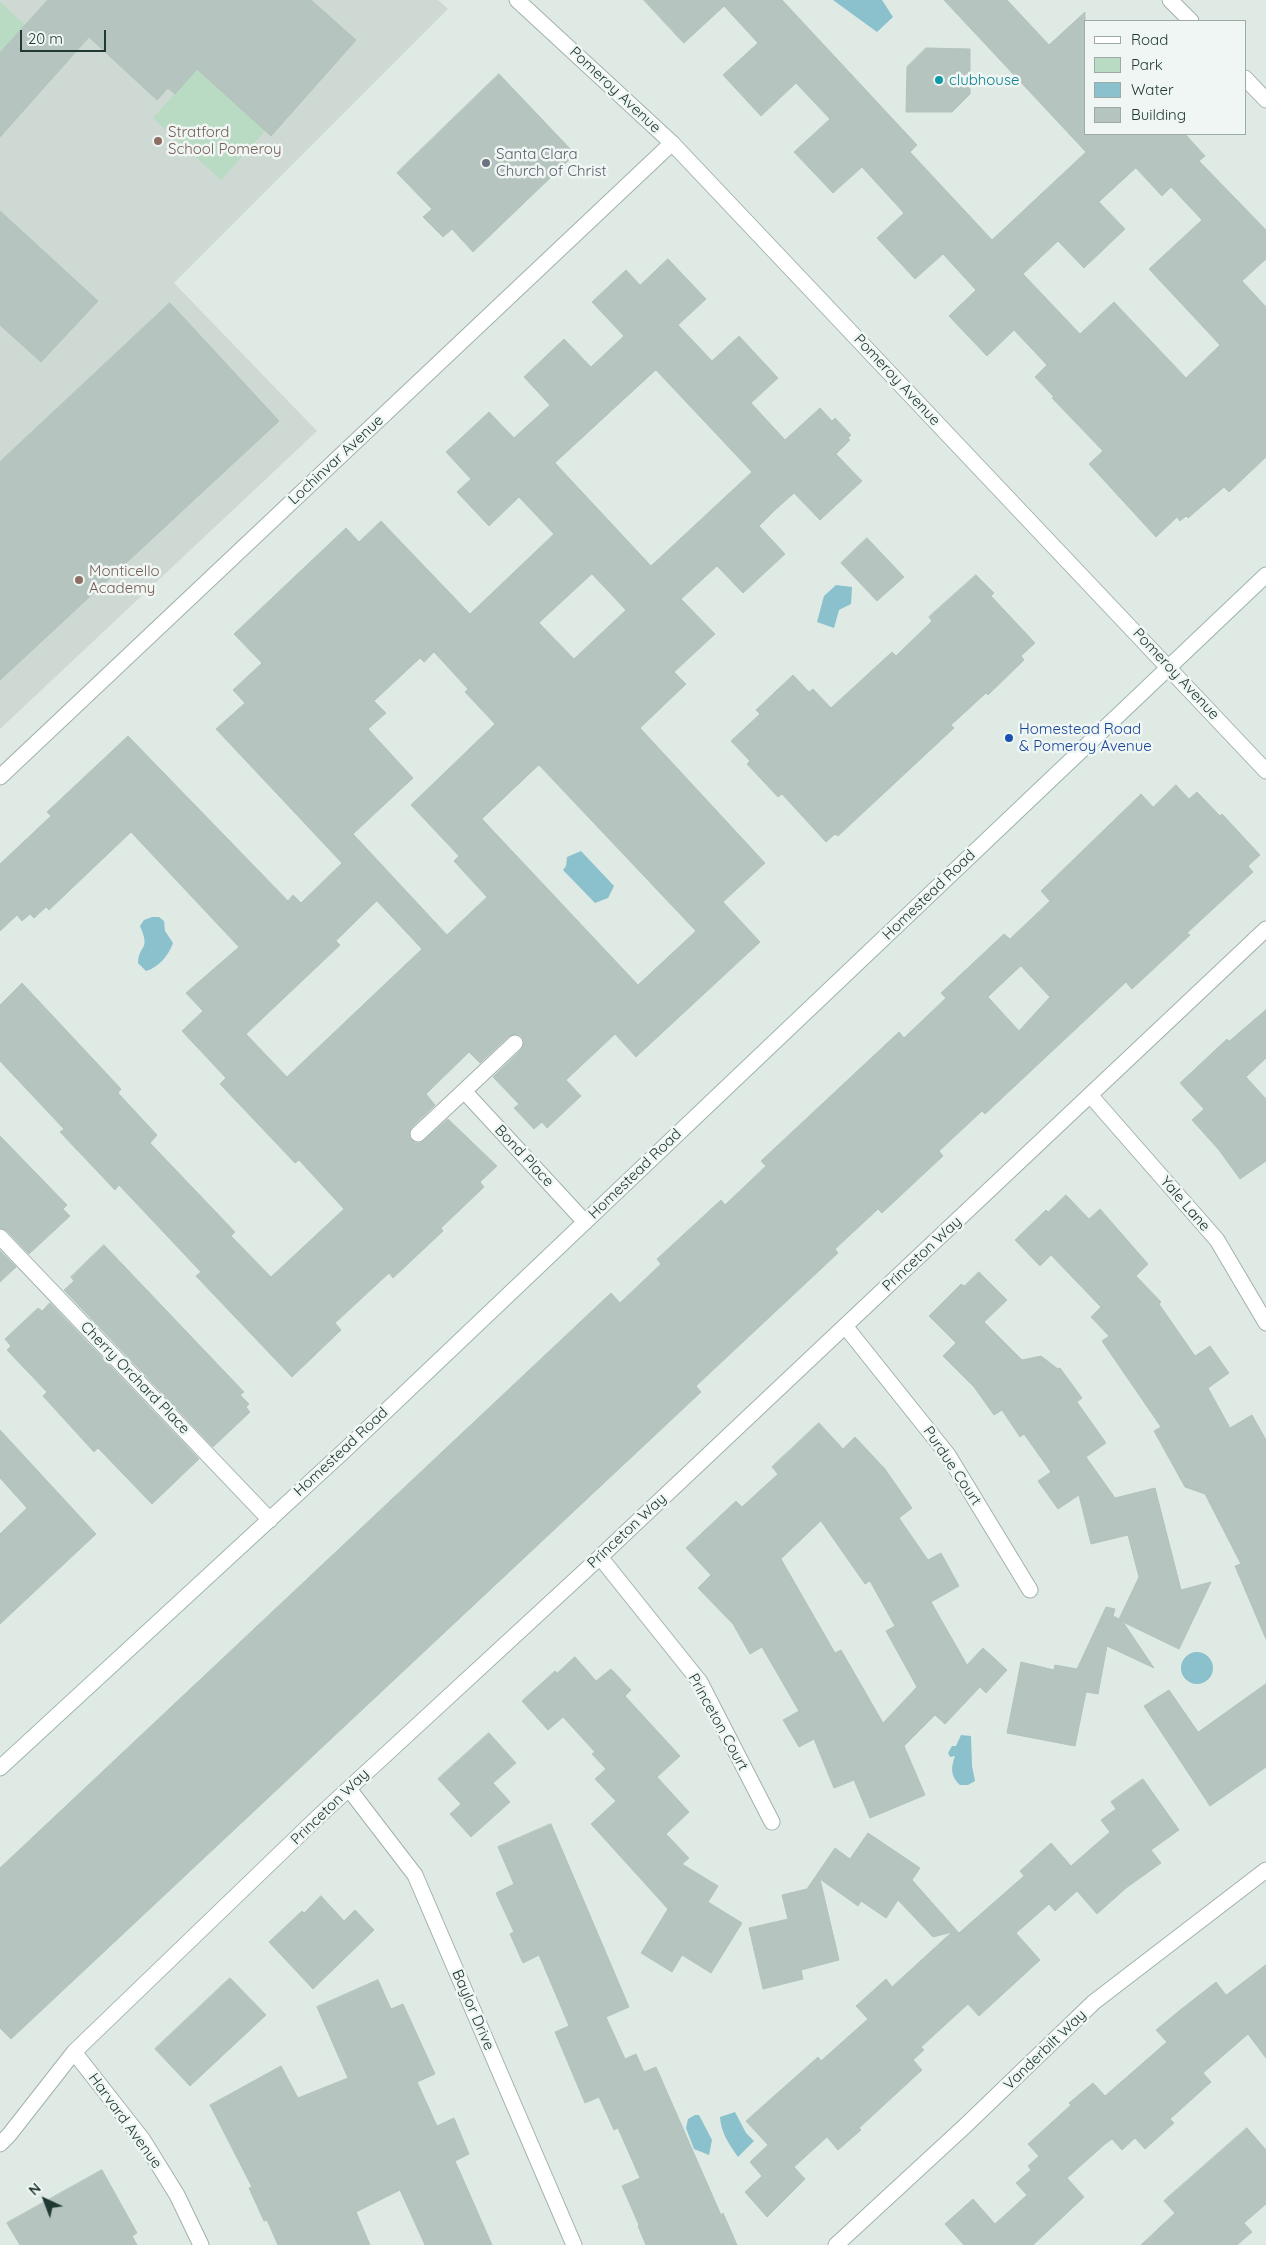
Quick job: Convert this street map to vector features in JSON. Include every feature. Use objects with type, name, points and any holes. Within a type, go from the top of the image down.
[{"type":"street","name":"Pomeroy Avenue","points":[[517,0],[672,143],[1266,771]]},
{"type":"street","points":[[1170,0],[1189,20]]},
{"type":"street","points":[[1246,79],[1266,100]]},
{"type":"street","name":"Lochinvar Avenue","points":[[0,777],[672,143]]},
{"type":"street","name":"Homestead Road","points":[[0,1768],[270,1520],[1266,575]]},
{"type":"street","name":"Princeton Way","points":[[0,2144],[10,2134],[74,2052],[349,1789],[600,1557],[1266,930]]},
{"type":"street","points":[[418,1134],[516,1043]]},
{"type":"street","name":"Bond Place","points":[[464,1091],[585,1222]]},
{"type":"street","name":"Yale Lane","points":[[1090,1095],[1218,1240],[1266,1322]]},
{"type":"street","name":"Cherry Orchard Place","points":[[0,1237],[270,1520]]},
{"type":"street","name":"Purdue Court","points":[[845,1326],[948,1455],[1030,1590]]},
{"type":"street","name":"Princeton Court","points":[[600,1557],[700,1682],[772,1822]]},
{"type":"street","name":"Baylor Drive","points":[[349,1789],[415,1875],[574,2245]]},
{"type":"street","name":"Vanderbilt Way","points":[[836,2245],[965,2126],[1094,2002],[1266,1870]]},
{"type":"street","name":"Harvard Avenue","points":[[74,2052],[143,2140],[177,2194],[201,2245]]},
{"type":"shaded area","points":[[0,0],[438,0],[448,9],[174,283],[317,431],[0,729]]},
{"type":"green space","points":[[0,2],[25,25],[0,53]]},
{"type":"green space","points":[[197,69],[265,131],[221,180],[153,118]]},
{"type":"water","points":[[833,0],[882,0],[893,17],[877,32]]},
{"type":"water","points":[[836,585],[852,587],[851,604],[839,610],[834,628],[817,622],[824,596]]},
{"type":"water","points":[[581,851],[614,886],[608,898],[595,903],[563,870],[566,866],[567,857]]},
{"type":"water","points":[[159,917],[164,921],[165,931],[173,943],[169,952],[162,960],[155,967],[146,971],[138,963],[140,952],[144,947],[140,926],[144,920]]},
{"type":"water","points":[[1197,1652],[1208,1657],[1213,1668],[1208,1679],[1197,1684],[1186,1679],[1181,1668],[1186,1657]]},
{"type":"water","points":[[961,1735],[971,1736],[972,1766],[975,1781],[968,1785],[960,1785],[954,1778],[952,1768],[955,1756],[950,1757],[948,1753],[952,1746],[956,1746]]},
{"type":"water","points":[[735,2112],[746,2133],[754,2141],[738,2157],[724,2133],[720,2117]]},
{"type":"water","points":[[699,2115],[712,2140],[709,2155],[694,2149],[686,2128],[688,2119]]},
{"type":"building","points":[[48,0],[311,0],[356,40],[271,136],[197,69],[175,94],[168,88],[157,100],[89,37],[0,137],[0,53]]},
{"type":"building","points":[[644,0],[782,0],[917,145],[910,152],[992,240],[1086,152],[944,0],[1007,0],[1049,45],[1085,12],[1084,135],[1186,135],[1205,156],[1199,161],[1266,230],[1266,259],[1242,281],[1266,307],[1266,457],[1229,492],[1224,487],[1188,518],[1186,516],[1180,521],[1177,517],[1156,537],[1089,464],[1103,451],[1052,398],[1054,397],[1035,377],[1047,365],[1014,330],[987,356],[949,316],[976,290],[943,254],[915,279],[877,238],[904,213],[862,167],[833,193],[794,152],[830,119],[796,83],[761,116],[723,75],[758,43],[724,6],[684,43]],"holes":[[[1136,168],[1162,196],[1171,187],[1202,220],[1149,269],[1220,345],[1186,378],[1114,302],[1080,334],[1023,274],[1058,241],[1084,268],[1125,229],[1099,202]]]},
{"type":"building","name":"clubhouse","points":[[926,48],[970,49],[970,94],[952,112],[906,112],[907,67]]},
{"type":"building","name":"Santa Clara Church of Christ","points":[[499,74],[575,154],[473,252],[452,229],[443,237],[423,217],[432,209],[397,173]]},
{"type":"building","points":[[0,211],[98,301],[41,362],[0,325]]},
{"type":"building","points":[[668,259],[706,299],[678,325],[712,361],[739,336],[778,378],[751,403],[785,440],[820,408],[832,421],[835,418],[851,435],[848,438],[850,440],[836,454],[862,481],[820,520],[794,493],[775,510],[759,526],[785,554],[743,593],[717,566],[681,599],[715,634],[674,672],[686,684],[640,728],[765,863],[723,902],[760,942],[636,1057],[615,1034],[566,1080],[581,1096],[547,1128],[542,1122],[534,1129],[514,1108],[519,1104],[493,1077],[522,1049],[524,1041],[521,1036],[517,1034],[509,1036],[480,1063],[469,1052],[426,1094],[435,1105],[411,1128],[409,1137],[415,1143],[421,1143],[448,1119],[497,1166],[480,1182],[484,1187],[441,1228],[443,1231],[393,1278],[389,1273],[335,1323],[341,1330],[292,1377],[196,1276],[201,1272],[119,1185],[115,1190],[60,1132],[64,1129],[0,1061],[0,1005],[22,983],[121,1089],[118,1093],[157,1135],[150,1143],[235,1232],[231,1236],[271,1277],[344,1209],[299,1160],[295,1163],[220,1084],[226,1078],[182,1031],[203,1011],[186,993],[239,947],[131,832],[49,910],[46,907],[34,918],[30,914],[22,921],[17,915],[0,931],[0,864],[51,816],[47,812],[128,736],[288,901],[293,895],[301,903],[342,863],[216,729],[245,703],[233,690],[262,663],[234,634],[346,528],[359,542],[381,521],[470,614],[554,534],[519,497],[489,526],[457,492],[471,479],[446,452],[489,412],[514,438],[550,405],[524,377],[564,339],[591,367],[624,336],[592,302],[626,270],[640,285]],"holes":[[[656,370],[752,472],[651,566],[555,463]],[[592,574],[626,610],[574,659],[539,623]],[[434,652],[468,689],[465,692],[495,724],[411,805],[459,856],[454,861],[487,897],[447,935],[353,834],[413,778],[368,729],[386,713],[374,701],[420,658],[424,662]],[[539,765],[696,931],[638,985],[482,819]],[[377,901],[422,949],[287,1077],[246,1034],[340,945],[336,941]]]},
{"type":"building","name":"Monticello Academy","points":[[170,303],[279,421],[0,680],[0,462]]},
{"type":"building","points":[[867,538],[904,577],[877,601],[841,563]]},
{"type":"building","points":[[976,575],[994,593],[991,596],[1035,643],[1021,656],[1024,660],[988,695],[986,693],[951,725],[954,728],[838,836],[835,834],[826,842],[782,794],[778,797],[747,764],[750,761],[731,741],[760,714],[756,710],[793,675],[809,692],[813,689],[831,708],[892,652],[896,656],[932,621],[929,617]]},
{"type":"building","points":[[1176,785],[1189,799],[1197,792],[1220,816],[1222,814],[1260,855],[1248,866],[1253,872],[1187,933],[1190,935],[1132,989],[1126,982],[985,1114],[982,1111],[939,1151],[943,1156],[882,1213],[878,1209],[835,1249],[838,1253],[696,1386],[701,1392],[11,2039],[0,2028],[0,1868],[611,1293],[620,1303],[661,1264],[657,1259],[721,1200],[725,1205],[766,1166],[761,1161],[899,1032],[904,1038],[946,998],[941,993],[1004,934],[1010,939],[1050,901],[1041,891],[1141,794],[1153,807]],"holes":[[[1021,966],[1050,997],[1019,1031],[988,997]]]},
{"type":"building","points":[[1266,1010],[1266,1058],[1246,1077],[1266,1099],[1266,1161],[1240,1179],[1219,1150],[1192,1120],[1204,1109],[1180,1083],[1227,1039],[1229,1041]]},
{"type":"building","points":[[0,1136],[67,1205],[63,1209],[70,1216],[29,1254],[7,1231],[0,1228]]},
{"type":"building","points":[[1066,1195],[1089,1219],[1100,1209],[1148,1264],[1136,1276],[1161,1302],[1159,1304],[1195,1356],[1210,1346],[1229,1373],[1208,1388],[1230,1428],[1252,1415],[1266,1440],[1266,1639],[1235,1566],[1241,1564],[1205,1494],[1185,1487],[1154,1431],[1161,1427],[1102,1341],[1109,1336],[1091,1317],[1101,1307],[1051,1255],[1040,1266],[1015,1240],[1046,1210],[1048,1212]]},
{"type":"building","points":[[104,1245],[244,1392],[240,1395],[249,1404],[246,1407],[250,1412],[213,1447],[64,1290],[74,1281],[71,1277]]},
{"type":"building","points":[[0,1251],[16,1267],[0,1282]]},
{"type":"building","points":[[979,1272],[1007,1300],[984,1322],[1022,1360],[1041,1356],[1058,1369],[1060,1368],[1082,1398],[1077,1402],[1106,1443],[1086,1457],[1115,1498],[1155,1488],[1181,1590],[1211,1582],[1179,1649],[1123,1622],[1154,1668],[1107,1646],[1098,1694],[1086,1692],[1075,1746],[1007,1733],[1021,1662],[1054,1670],[1055,1665],[1077,1669],[1106,1607],[1115,1609],[1113,1616],[1119,1619],[1139,1577],[1128,1535],[1091,1544],[1079,1495],[1058,1509],[1038,1481],[1051,1472],[1024,1434],[1020,1437],[1002,1410],[994,1415],[974,1387],[943,1356],[956,1343],[929,1316],[961,1284],[964,1286]]},
{"type":"building","points":[[50,1303],[199,1459],[152,1504],[98,1448],[94,1452],[43,1396],[47,1392],[7,1350],[11,1346],[5,1339],[38,1308],[42,1311]]},
{"type":"building","points":[[819,1423],[843,1449],[855,1437],[885,1469],[912,1508],[899,1518],[928,1560],[941,1553],[959,1586],[931,1602],[967,1665],[983,1648],[1007,1670],[986,1693],[980,1687],[945,1724],[935,1715],[904,1746],[925,1795],[870,1818],[854,1780],[834,1788],[814,1739],[799,1747],[783,1720],[799,1711],[762,1647],[750,1654],[733,1624],[698,1588],[711,1575],[686,1548],[736,1501],[742,1507],[778,1474],[772,1467]],"holes":[[[821,1521],[865,1584],[870,1581],[895,1626],[886,1631],[917,1687],[883,1723],[841,1650],[835,1653],[781,1559]]]},
{"type":"building","points":[[0,1430],[96,1534],[0,1624],[0,1534],[27,1508],[0,1478]]},
{"type":"building","points":[[575,1657],[596,1681],[611,1669],[631,1690],[625,1696],[680,1756],[657,1777],[689,1812],[666,1834],[689,1858],[682,1864],[718,1886],[708,1902],[742,1923],[711,1973],[682,1955],[672,1972],[641,1953],[668,1909],[591,1824],[616,1801],[595,1779],[606,1769],[592,1754],[595,1752],[563,1717],[548,1730],[522,1701],[555,1671],[557,1673]]},
{"type":"building","points":[[1266,1684],[1266,1767],[1210,1806],[1144,1706],[1169,1690],[1198,1732]]},
{"type":"building","points":[[489,1733],[516,1763],[493,1783],[510,1802],[471,1837],[450,1814],[461,1804],[438,1779]]},
{"type":"building","points":[[1143,1779],[1179,1830],[1151,1850],[1161,1863],[1126,1888],[1097,1914],[1077,1891],[1055,1911],[1049,1904],[1016,1933],[1040,1960],[979,2016],[968,2004],[921,2047],[924,2050],[913,2060],[922,2070],[838,2150],[827,2137],[794,2167],[805,2179],[767,2217],[745,2192],[762,2176],[750,2162],[768,2145],[746,2121],[818,2057],[821,2061],[868,2019],[856,2006],[886,1979],[892,1987],[952,1932],[933,1937],[898,1900],[886,1918],[861,1901],[858,1906],[820,1879],[839,1960],[801,1970],[803,1979],[763,1989],[749,1928],[788,1919],[782,1895],[807,1889],[835,1848],[850,1859],[868,1833],[920,1868],[912,1880],[959,1933],[1024,1876],[1020,1871],[1051,1843],[1071,1866],[1110,1832],[1101,1820],[1116,1809],[1111,1802]]},
{"type":"building","points":[[551,1824],[629,2007],[606,2017],[625,2059],[636,2054],[644,2072],[656,2067],[721,2215],[723,2213],[737,2245],[646,2245],[622,2186],[640,2178],[618,2128],[614,2130],[599,2097],[585,2103],[555,2032],[569,2026],[562,2009],[539,1955],[523,1963],[510,1934],[514,1932],[496,1893],[514,1884],[498,1847]]},
{"type":"building","points":[[321,1896],[344,1921],[355,1910],[374,1930],[313,1989],[269,1942]]},
{"type":"building","points":[[1266,1965],[1266,2058],[1248,2034],[1203,2073],[1211,2082],[1170,2119],[1174,2123],[1145,2149],[1135,2138],[1122,2150],[1112,2139],[1105,2144],[1067,2178],[1084,2197],[1033,2245],[964,2245],[945,2224],[973,2199],[995,2224],[1027,2195],[1016,2183],[1031,2170],[1028,2166],[1039,2156],[1028,2144],[1071,2105],[1069,2103],[1093,2083],[1105,2096],[1167,2042],[1156,2030],[1179,2011],[1216,1982],[1226,1995]]},
{"type":"building","points":[[230,1978],[266,2015],[190,2086],[155,2049]]},
{"type":"building","points":[[378,1980],[391,2009],[403,2004],[435,2074],[417,2082],[437,2126],[454,2118],[469,2154],[455,2161],[492,2245],[425,2245],[400,2190],[356,2212],[370,2245],[278,2245],[267,2220],[264,2221],[249,2188],[252,2187],[210,2105],[281,2066],[298,2098],[348,2078],[317,2007]]},
{"type":"building","points":[[1247,2128],[1266,2150],[1266,2204],[1244,2223],[1252,2232],[1237,2245],[1141,2245],[1175,2213],[1164,2201]]},
{"type":"building","points":[[102,2170],[137,2233],[132,2236],[137,2245],[20,2245],[7,2223]]},
{"type":"place","name":"clubhouse","points":[[939,80]]},
{"type":"place","name":"Stratford School Pomeroy","points":[[158,141]]},
{"type":"place","name":"Santa Clara Church of Christ","points":[[486,163]]},
{"type":"place","name":"Monticello Academy","points":[[79,580]]},
{"type":"place","name":"Homestead Road & Pomeroy Avenue","points":[[1009,738]]}]
